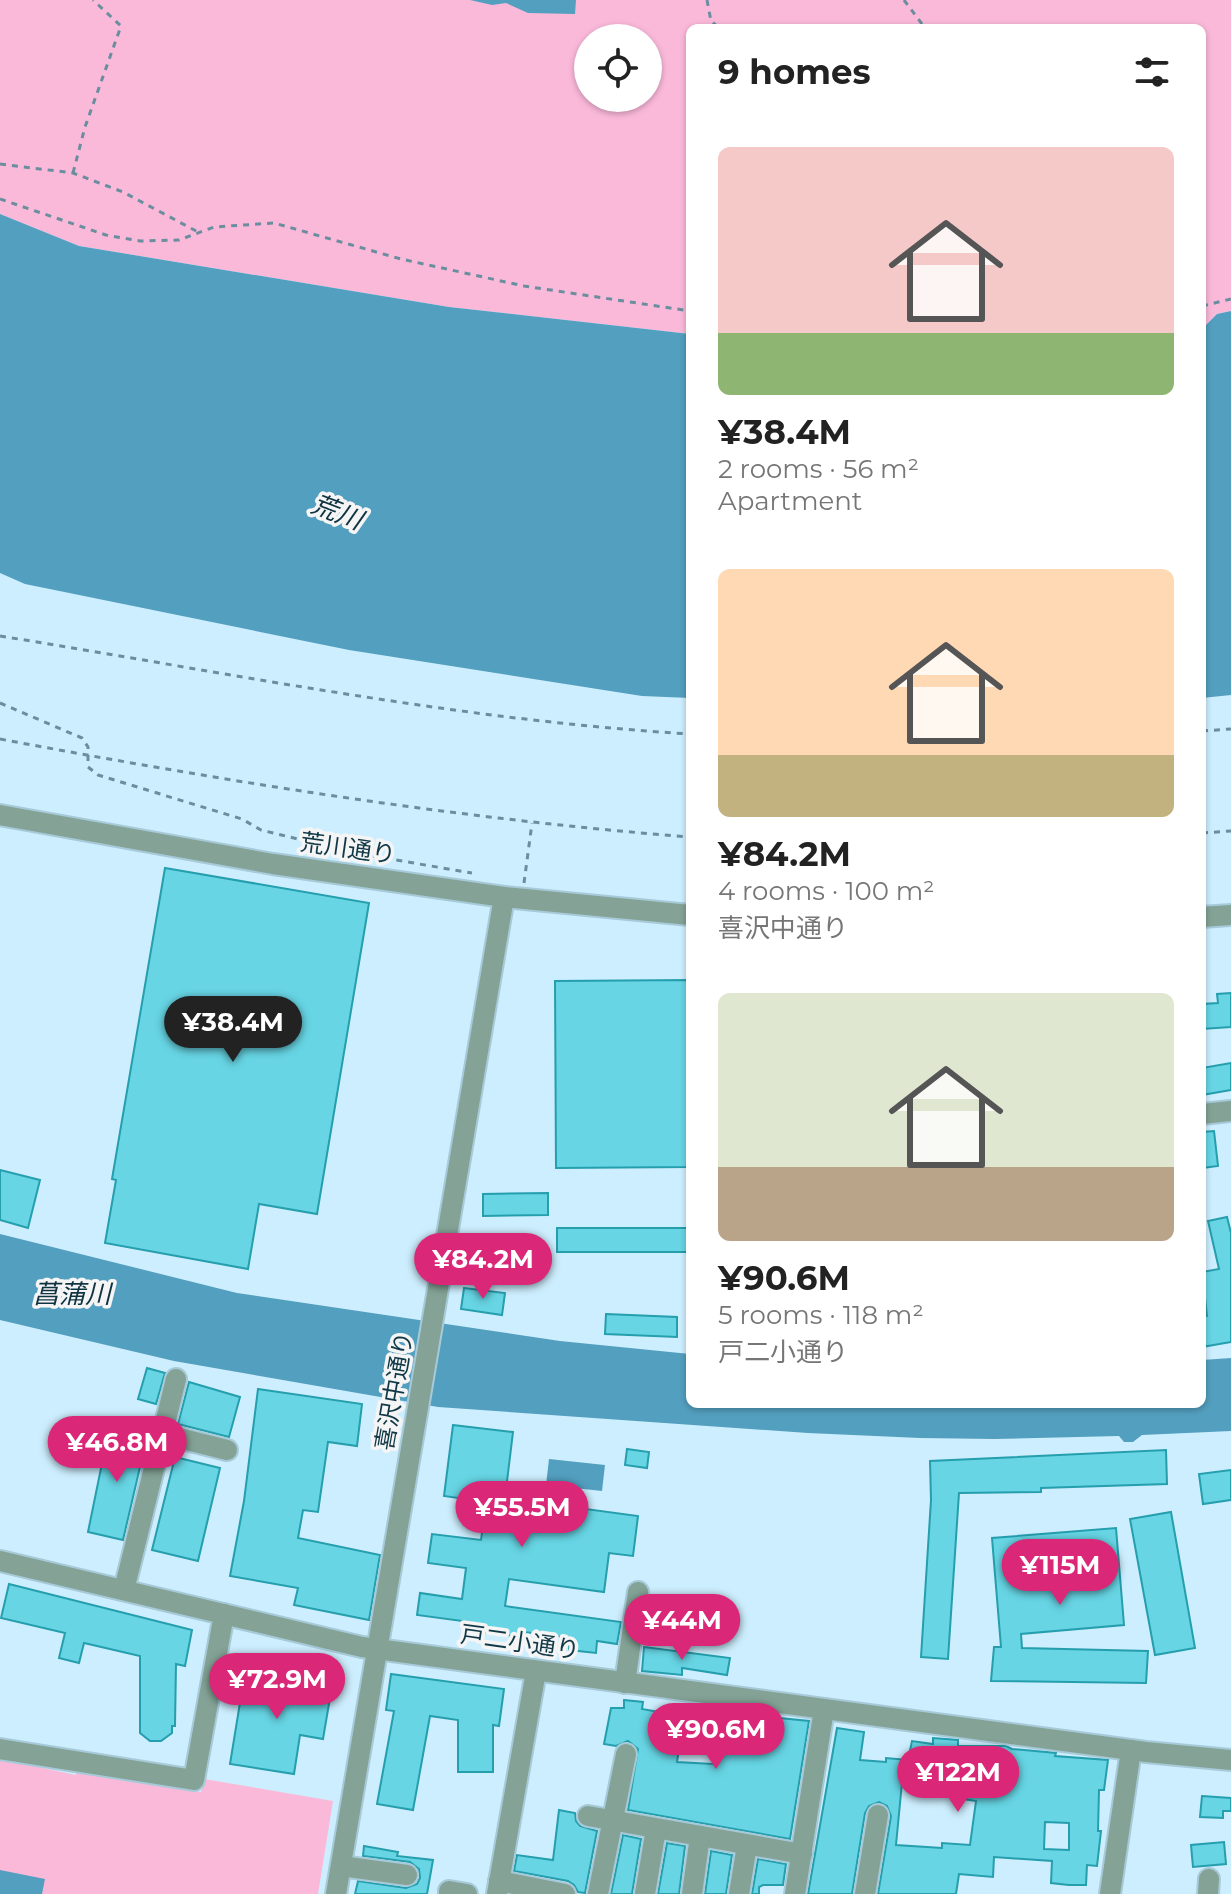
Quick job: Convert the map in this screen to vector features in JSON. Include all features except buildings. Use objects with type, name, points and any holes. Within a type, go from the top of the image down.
[{"type":"street","name":"荒川通り","points":[[0,815],[273,864],[513,898],[686,915]]},
{"type":"street","name":"喜沢中通り","points":[[336,1894],[416,1414],[513,898]]},
{"type":"street","points":[[1206,917],[1231,915]]},
{"type":"street","points":[[1206,1114],[1231,1111]]},
{"type":"street","points":[[124,1590],[176,1379]]},
{"type":"street","points":[[163,1434],[227,1450]]},
{"type":"street","name":"戸二小通り","points":[[0,1561],[378,1649],[1131,1750],[1231,1760]]},
{"type":"street","points":[[625,1683],[638,1592]]},
{"type":"street","points":[[0,1749],[194,1780],[224,1614]]},
{"type":"street","points":[[536,1671],[498,1888],[565,1894]]},
{"type":"street","points":[[795,1894],[824,1709]]},
{"type":"street","points":[[1110,1894],[1131,1750]]},
{"type":"street","points":[[598,1894],[626,1754]]},
{"type":"street","points":[[865,1894],[878,1815]]},
{"type":"street","points":[[588,1816],[802,1854]]},
{"type":"street","points":[[645,1894],[656,1829]]},
{"type":"street","points":[[692,1894],[700,1836]]},
{"type":"street","points":[[739,1894],[747,1845]]},
{"type":"street","points":[[341,1866],[407,1875]]},
{"type":"street","points":[[449,1894],[449,1891],[467,1894]]},
{"type":"path","points":[[73,173],[85,127],[121,26],[93,0]]},
{"type":"path","points":[[707,0],[714,24]]},
{"type":"path","points":[[904,0],[922,24]]},
{"type":"path","points":[[0,164],[73,173],[123,192],[198,232]]},
{"type":"path","points":[[0,199],[117,237],[140,241],[179,240],[214,227],[274,223],[401,259],[524,286],[686,310]]},
{"type":"path","points":[[1206,305],[1231,299]]},
{"type":"path","points":[[0,636],[415,706],[539,722],[686,734]]},
{"type":"path","points":[[0,703],[82,738],[88,747],[88,767],[98,775],[242,819],[261,830],[355,853],[472,873]]},
{"type":"path","points":[[1206,731],[1231,729]]},
{"type":"path","points":[[0,739],[343,799],[532,823],[686,837]]},
{"type":"path","points":[[513,898],[532,823]]},
{"type":"path","points":[[1206,833],[1231,831]]},
{"type":"shaded area","points":[[0,0],[1231,0],[1231,311],[1217,314],[1206,325],[1206,24],[686,24],[686,334],[449,307],[79,246],[0,214]]},
{"type":"shaded area","points":[[0,1759],[76,1775],[77,1770],[201,1792],[204,1779],[333,1801],[318,1894],[0,1894]]},
{"type":"water","points":[[470,0],[576,0],[575,14],[528,13],[506,3],[492,5]]},
{"type":"water","name":"荒川","points":[[0,214],[79,246],[449,307],[686,334],[686,698],[642,696],[349,650],[25,584],[0,573]]},
{"type":"water","points":[[1231,311],[1231,695],[1206,698],[1206,325],[1217,314]]},
{"type":"water","name":"菖蒲川","points":[[0,1234],[237,1293],[560,1341],[686,1354],[686,1408],[1206,1408],[1206,1360],[1231,1358],[1231,1431],[1142,1435],[1133,1442],[1124,1442],[1119,1436],[920,1438],[438,1407],[174,1361],[0,1320]]},
{"type":"water","points":[[549,1459],[605,1465],[602,1491],[546,1485]]},
{"type":"water","points":[[0,1870],[45,1879],[42,1894],[0,1894]]}]
